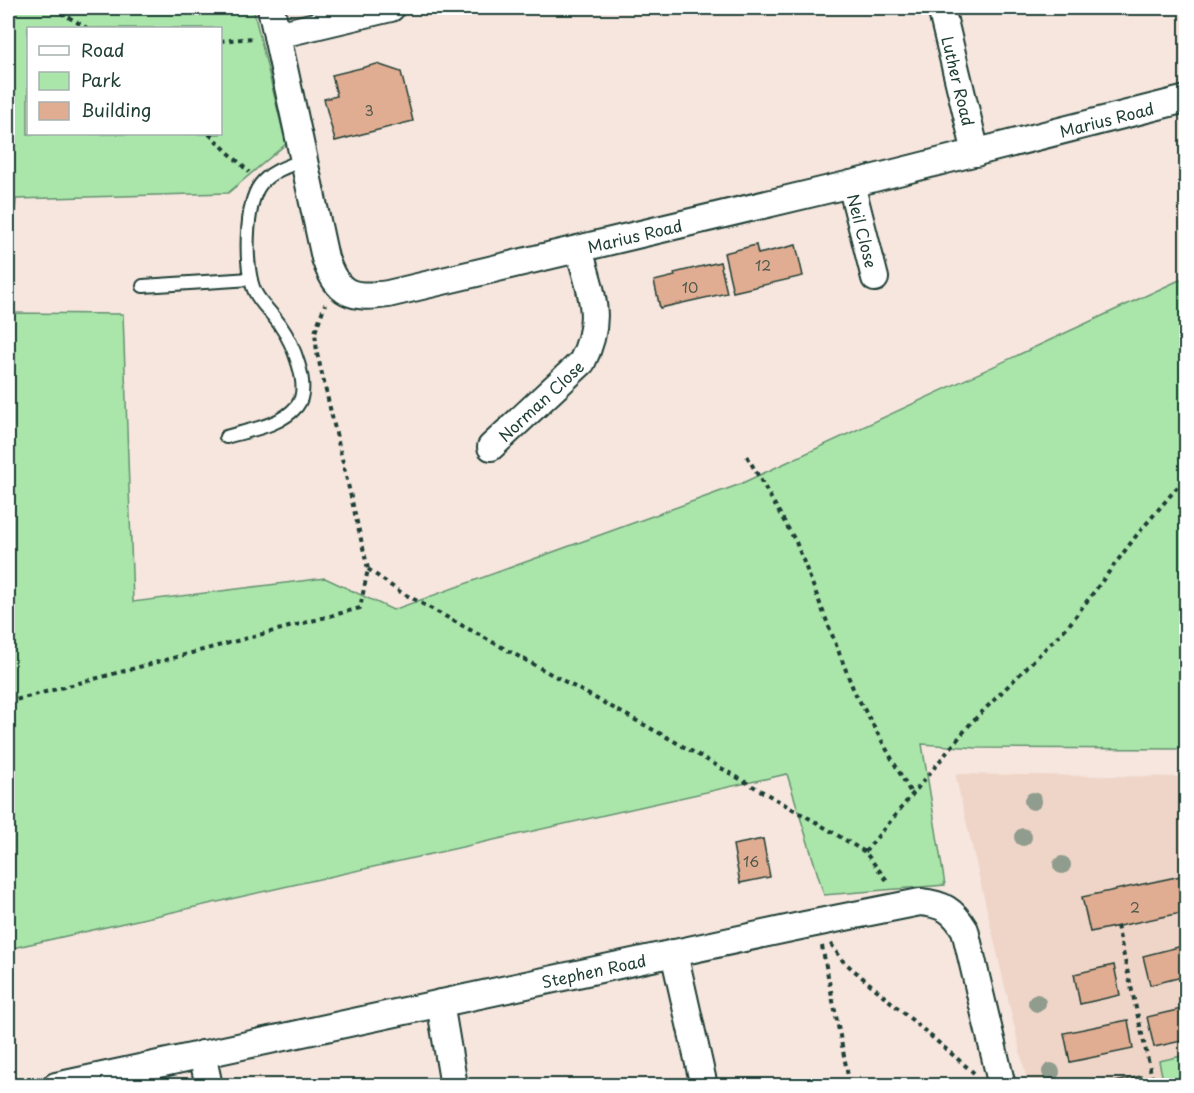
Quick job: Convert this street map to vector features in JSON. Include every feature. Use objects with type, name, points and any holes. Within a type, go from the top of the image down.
[{"type":"street","points":[[271,8],[325,258],[330,275],[338,287]]},
{"type":"street","points":[[277,35],[391,8]]},
{"type":"street","name":"Luther Road","points":[[940,8],[976,153]]},
{"type":"street","name":"Marius Road","points":[[338,287],[349,293],[365,297],[388,294],[851,184],[1186,99]]},
{"type":"street","name":"Neil Close","points":[[851,184],[875,278]]},
{"type":"street","name":"Norman Close","points":[[491,447],[582,362],[591,344],[595,323],[594,305],[579,249]]},
{"type":"street","name":"Stephen Road","points":[[56,1086],[906,904],[927,903],[945,908],[957,917],[965,930],[991,1082]]},
{"type":"street","points":[[674,953],[704,1086]]},
{"type":"street","points":[[440,1003],[454,1086]]},
{"type":"street","points":[[202,1054],[209,1086]]},
{"type":"lane","points":[[226,437],[267,425],[286,416],[298,405],[302,392],[302,375],[294,351],[281,326],[255,292],[251,279],[248,218],[252,199],[261,183],[274,173],[304,160]]},
{"type":"lane","points":[[143,286],[251,279]]},
{"type":"path","points":[[53,8],[85,27]]},
{"type":"path","points":[[222,41],[277,35]]},
{"type":"path","points":[[210,135],[261,183]]},
{"type":"path","points":[[8,702],[360,608],[368,569],[317,353],[315,332],[324,305],[338,287]]},
{"type":"path","points":[[747,456],[796,542],[854,691],[912,795]]},
{"type":"path","points":[[865,852],[971,723],[1069,625],[1136,537],[1186,477]]},
{"type":"path","points":[[368,569],[397,590],[672,740],[865,852],[906,904]]},
{"type":"path","points":[[817,923],[843,961],[991,1082]]},
{"type":"path","points":[[817,923],[850,1086]]},
{"type":"path","points":[[1117,926],[1154,1086]]},
{"type":"shaded area","points":[[955,774],[1186,777],[1186,1085],[1028,1085]]},
{"type":"green space","points":[[8,8],[253,8],[286,144],[228,193],[16,199],[8,307]]},
{"type":"green space","points":[[1186,277],[1186,749],[977,748],[922,744],[945,885],[824,895],[787,774],[8,949],[8,313],[123,314],[133,602],[325,578],[393,610],[738,485]]},
{"type":"green space","points":[[1186,1055],[1186,1085],[1164,1085],[1159,1061]]},
{"type":"building","points":[[377,64],[401,72],[413,121],[335,141],[324,99],[337,96],[332,75]]},
{"type":"building","points":[[756,245],[758,254],[796,245],[803,276],[733,292],[724,253]]},
{"type":"building","points":[[720,262],[727,293],[660,308],[654,281],[675,276],[674,273]]},
{"type":"building","points":[[763,839],[770,877],[740,883],[733,845]]},
{"type":"building","points":[[1181,876],[1186,912],[1090,932],[1082,897]]},
{"type":"building","points":[[1186,945],[1186,976],[1150,985],[1143,956]]},
{"type":"building","points":[[1114,965],[1120,995],[1080,1004],[1074,974]]},
{"type":"building","points":[[1186,1008],[1186,1040],[1154,1047],[1147,1017]]},
{"type":"building","points":[[1128,1020],[1133,1049],[1070,1062],[1064,1033]]},
{"type":"building","points":[[1141,1076],[1143,1086],[1102,1086],[1102,1085]]}]
